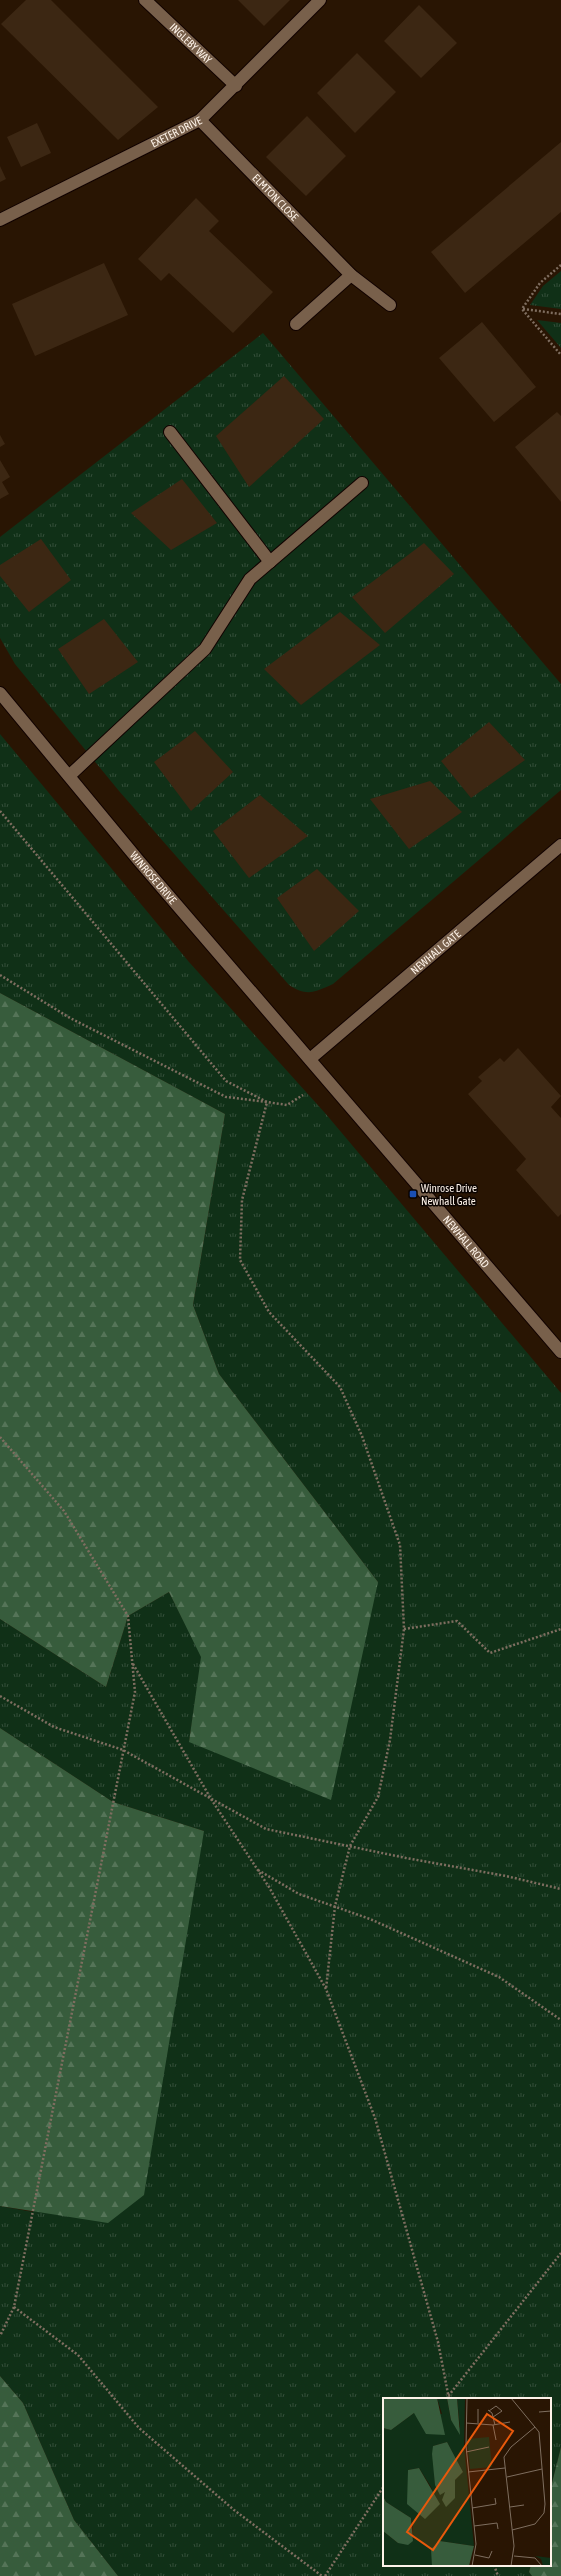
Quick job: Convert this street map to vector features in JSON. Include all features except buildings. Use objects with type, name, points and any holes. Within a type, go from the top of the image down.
[{"type":"street","name":"INGLEBY WAY","points":[[145,0],[236,86]]},
{"type":"street","name":"EXETER DRIVE","points":[[0,220],[200,120],[236,86],[320,0]]},
{"type":"street","name":"ELMTON CLOSE","points":[[200,120],[351,275],[390,305]]},
{"type":"street","points":[[296,324],[351,275]]},
{"type":"street","points":[[170,432],[270,562]]},
{"type":"street","points":[[69,776],[205,649],[250,579],[362,483]]},
{"type":"street","name":"WINROSE DRIVE","points":[[0,693],[310,1059]]},
{"type":"street","name":"NEWHALL GATE","points":[[310,1059],[561,845]]},
{"type":"street","name":"NEWHALL ROAD","points":[[310,1059],[561,1352]]},
{"type":"path","points":[[522,309],[540,283],[561,265]]},
{"type":"path","points":[[522,309],[561,314]]},
{"type":"path","points":[[522,309],[561,355]]},
{"type":"path","points":[[0,811],[226,1081],[267,1102]]},
{"type":"path","points":[[0,975],[70,1018],[226,1096],[287,1105],[328,1080]]},
{"type":"path","points":[[267,1102],[242,1200],[240,1260],[268,1312],[340,1387],[362,1436],[400,1545],[404,1629],[390,1740],[378,1797],[350,1846],[334,1906],[326,1989]]},
{"type":"path","points":[[0,1436],[64,1511],[128,1616],[135,1692],[14,2307],[0,2336]]},
{"type":"path","points":[[404,1629],[456,1621],[490,1653],[561,1629]]},
{"type":"path","points":[[132,1663],[211,1799],[258,1870],[326,1989],[375,2118],[438,2342],[449,2397]]},
{"type":"path","points":[[0,1696],[54,1727],[124,1750],[266,1829],[506,1876],[561,1889]]},
{"type":"path","points":[[258,1870],[299,1894],[370,1919],[499,1977],[561,2020]]},
{"type":"path","points":[[449,2397],[561,2253]]},
{"type":"path","points":[[14,2307],[78,2355],[139,2428],[234,2510],[322,2576]]},
{"type":"path","points":[[325,2576],[383,2488]]},
{"type":"path","points":[[494,2566],[498,2576]]},
{"type":"green space","points":[[561,271],[561,309],[530,305],[543,286]]},
{"type":"green space","points":[[537,320],[561,323],[561,348]]},
{"type":"green space","points":[[263,333],[561,684],[561,790],[333,984],[311,992],[301,991],[289,985],[119,791],[15,664],[0,638],[0,537]]},
{"type":"green space","points":[[0,734],[189,962],[325,1113],[561,1393],[561,2447],[551,2487],[551,2398],[383,2398],[383,2566],[531,2566],[529,2572],[532,2576],[118,2576],[74,2520],[23,2403],[0,2376],[0,2206],[33,2212],[204,1831],[113,1802],[0,1728],[0,1619],[106,1687],[128,1616],[169,1592],[202,1657],[189,1742],[378,1582],[219,1374],[193,1305],[225,1114],[0,993]]},
{"type":"green space","points":[[0,993],[225,1114],[193,1305],[219,1374],[378,1582],[331,1800],[189,1742],[201,1657],[169,1592],[128,1616],[106,1687],[0,1619]]},
{"type":"green space","points":[[0,1728],[113,1802],[204,1831],[144,2195],[108,2223],[0,2206]]},
{"type":"green space","points":[[0,2376],[23,2403],[74,2520],[118,2576],[0,2576]]},
{"type":"green space","points":[[561,2447],[561,2576],[532,2576],[529,2572],[531,2566],[551,2566],[551,2487]]},
{"type":"place","name":"Winrose Drive Newhall Gate","points":[[413,1194]]}]
